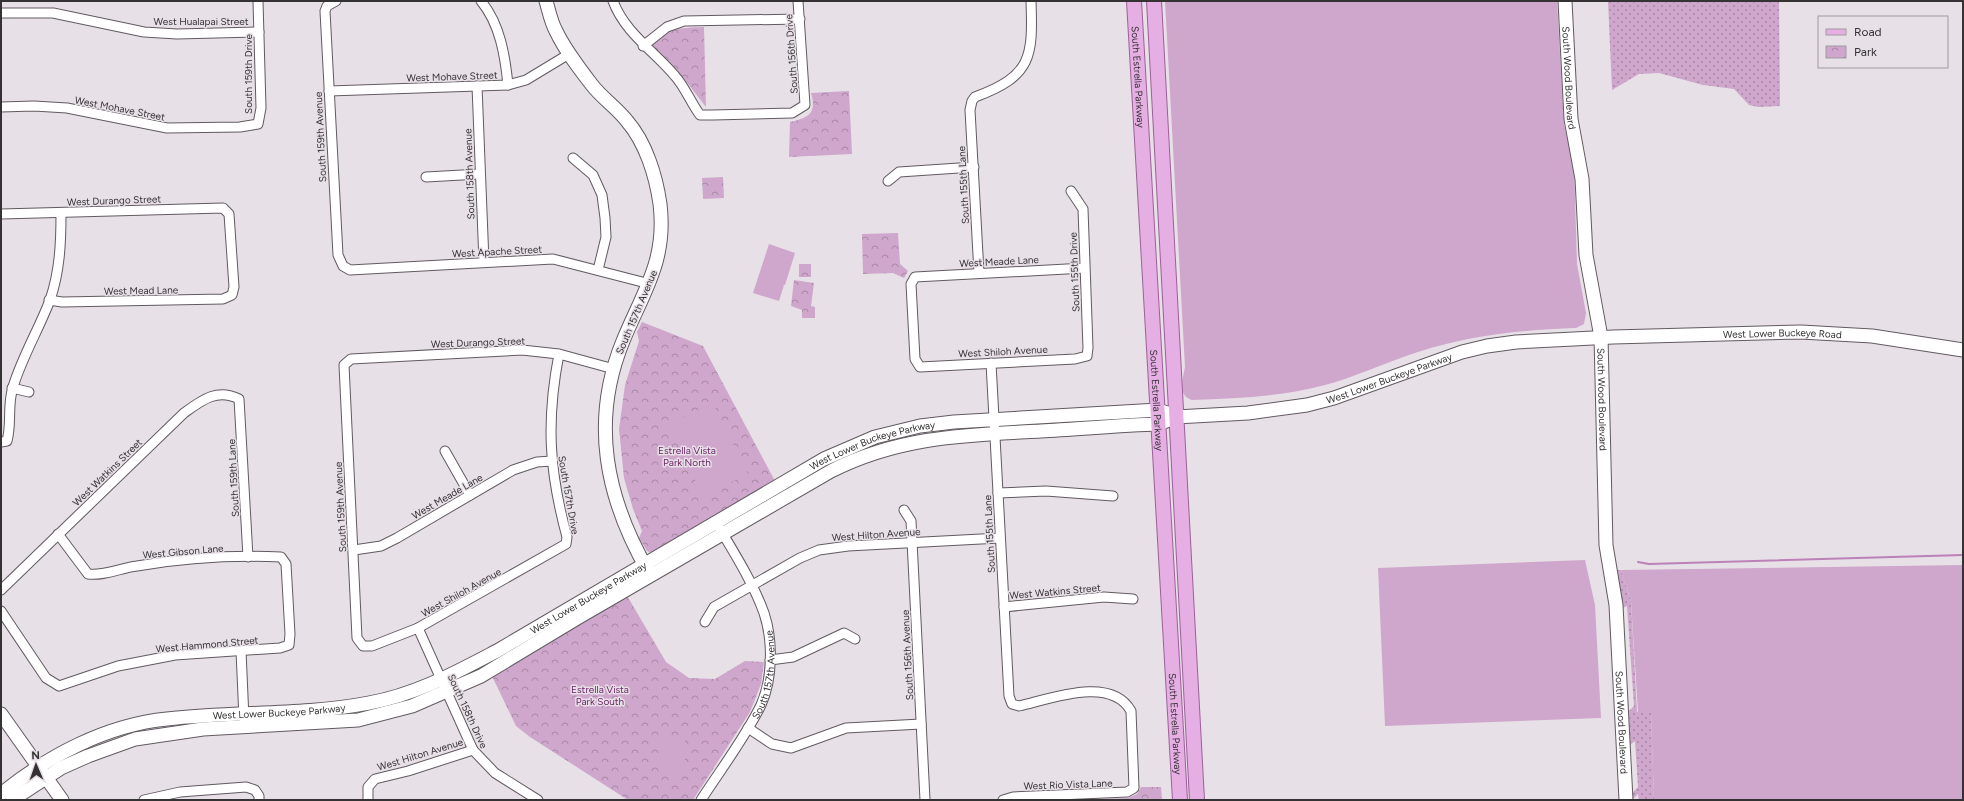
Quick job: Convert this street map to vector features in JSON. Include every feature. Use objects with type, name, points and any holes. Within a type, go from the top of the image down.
[{"type":"main road","name":"South 157th Avenue","points":[[546,1],[555,30],[569,54],[593,87],[628,121],[650,164],[658,190],[661,225],[659,251],[650,284],[623,340],[614,369],[606,414],[608,469],[618,509],[651,576]]},
{"type":"main road","name":"South Estrella Parkway","points":[[1134,1],[1180,800]]},
{"type":"main road","name":"South Estrella Parkway","points":[[1154,1],[1197,800]]},
{"type":"main road","name":"South Wood Boulevard","points":[[1564,1],[1571,119],[1582,179],[1586,255],[1601,337],[1606,545],[1616,605],[1626,800]]},
{"type":"main road","name":"West Lower Buckeye Road","points":[[1601,337],[1827,333],[1872,336],[1963,350]]},
{"type":"main road","name":"West Lower Buckeye Parkway","points":[[1,794],[38,766],[78,745],[120,729],[144,722],[244,713],[335,708],[369,703],[445,686],[481,676],[579,617],[850,462],[881,450],[924,440],[994,433],[1159,424],[1176,417],[1248,413],[1306,405],[1334,398],[1434,361],[1487,346],[1516,342],[1601,337]]},
{"type":"main road","name":"West Lower Buckeye Parkway","points":[[12,800],[46,778],[88,756],[135,739],[196,730],[358,720],[412,706],[497,651],[824,459],[875,437],[920,426],[994,420],[1158,410],[1176,417]]},
{"type":"main road","points":[[1,714],[62,800]]},
{"type":"street","name":"South 159th Drive","points":[[258,1],[261,108],[258,124]]},
{"type":"street","points":[[481,1],[489,10],[505,51],[508,85]]},
{"type":"street","points":[[613,1],[618,13],[643,46],[667,27],[684,21],[800,19]]},
{"type":"street","name":"South 156th Drive","points":[[643,46],[676,77],[700,115],[792,113],[805,105],[798,1]]},
{"type":"street","name":"South 155th Lane","points":[[979,273],[970,110],[972,101],[975,97],[1009,82],[1024,67],[1030,51],[1032,37],[1030,1]]},
{"type":"street","name":"South 159th Avenue","points":[[332,3],[325,11],[338,255],[343,266]]},
{"type":"street","name":"West Hualapai Street","points":[[1,13],[53,13],[144,32],[177,34],[259,32]]},
{"type":"street","name":"West Mohave Street","points":[[329,91],[508,85],[526,80],[569,54]]},
{"type":"street","name":"South 158th Avenue","points":[[477,86],[484,262]]},
{"type":"street","name":"West Mohave Street","points":[[1,107],[34,106],[66,108],[167,128],[240,127],[258,124]]},
{"type":"street","points":[[573,158],[593,175],[602,195],[606,218],[606,237],[598,270]]},
{"type":"street","points":[[888,181],[899,172],[974,167]]},
{"type":"street","points":[[426,177],[480,174]]},
{"type":"street","name":"South 155th Drive","points":[[1071,191],[1083,209],[1088,348],[1087,356]]},
{"type":"street","name":"West Durango Street","points":[[1,214],[223,208],[227,210],[229,214],[233,280],[232,295]]},
{"type":"street","points":[[4,442],[10,431],[9,407],[12,388],[50,300],[58,271],[61,238],[61,212]]},
{"type":"street","name":"West Apache Street","points":[[343,266],[350,270],[553,259],[650,284]]},
{"type":"street","name":"West Meade Lane","points":[[920,367],[915,359],[911,284],[915,277],[1085,268]]},
{"type":"street","name":"West Mead Lane","points":[[50,300],[62,302],[223,298],[232,295]]},
{"type":"street","name":"West Durango Street","points":[[344,365],[351,359],[522,350],[559,354],[614,369]]},
{"type":"street","name":"South 157th Drive","points":[[559,354],[550,413],[552,461],[557,499],[567,537],[566,544]]},
{"type":"street","name":"West Shiloh Avenue","points":[[920,367],[1075,359],[1087,356]]},
{"type":"street","name":"South 155th Lane","points":[[990,363],[1009,696],[1012,704],[1019,706],[1077,692],[1091,691],[1112,695],[1127,704],[1131,711],[1134,788]]},
{"type":"street","name":"South 159th Avenue","points":[[344,365],[357,638],[363,646]]},
{"type":"street","points":[[12,388],[29,392]]},
{"type":"street","name":"West Watkins Street","points":[[1,590],[184,413],[205,398],[229,394],[239,399]]},
{"type":"street","name":"South 159th Lane","points":[[239,399],[248,557]]},
{"type":"street","points":[[445,451],[470,495]]},
{"type":"street","name":"West Meade Lane","points":[[354,550],[380,546],[513,470],[537,462],[552,461]]},
{"type":"street","points":[[998,493],[1046,491],[1113,496]]},
{"type":"street","name":"South 156th Avenue","points":[[904,510],[911,521],[925,800]]},
{"type":"street","name":"South 157th Avenue","points":[[704,799],[748,728],[764,696],[770,660],[764,612],[716,522]]},
{"type":"street","name":"West Gibson Lane","points":[[58,534],[88,574],[98,575],[136,566],[179,561],[248,557],[281,557],[286,564],[290,634],[289,645]]},
{"type":"street","name":"West Hilton Avenue","points":[[705,622],[714,607],[800,558],[819,550],[836,547],[1000,538]]},
{"type":"street","name":"West Shiloh Avenue","points":[[363,646],[372,646],[418,628],[566,544]]},
{"type":"street","name":"West Watkins Street","points":[[1004,607],[1093,598],[1133,599]]},
{"type":"street","name":"West Hammond Street","points":[[1,611],[46,678],[59,686],[125,665],[175,656],[280,648],[289,645]]},
{"type":"street","name":"South 158th Drive","points":[[418,628],[445,686],[472,750],[495,773],[538,800]]},
{"type":"street","points":[[770,660],[793,657],[844,633],[855,639]]},
{"type":"street","points":[[241,651],[244,727]]},
{"type":"street","points":[[748,728],[772,744],[791,748],[846,728],[921,724]]},
{"type":"street","name":"West Hilton Avenue","points":[[368,800],[368,787],[374,780],[408,771],[472,750]]},
{"type":"street","points":[[144,800],[160,796],[203,790],[246,787],[255,790],[259,796],[259,800]]},
{"type":"street","name":"West Rio Vista Lane","points":[[1003,800],[1013,798],[1127,792],[1134,788]]},
{"type":"green space","points":[[1165,1],[1557,1],[1564,124],[1574,164],[1577,264],[1586,313],[1584,324],[1576,328],[1496,334],[1457,341],[1394,360],[1333,383],[1289,393],[1241,398],[1192,400],[1187,398],[1184,395],[1182,386],[1185,367]]},
{"type":"green space","points":[[1608,1],[1779,1],[1780,106],[1758,107],[1749,105],[1734,89],[1703,85],[1659,73],[1639,74],[1612,90]]},
{"type":"green space","points":[[704,27],[706,107],[689,85],[650,44],[663,35],[675,30]]},
{"type":"green space","points":[[849,91],[852,154],[789,157],[790,122],[802,119],[810,114],[813,105],[811,93]]},
{"type":"green space","points":[[723,177],[724,198],[703,199],[702,178]]},
{"type":"green space","points":[[898,233],[900,264],[908,271],[904,278],[893,273],[863,274],[862,234]]},
{"type":"green space","points":[[769,244],[795,253],[785,285],[780,284],[784,285],[779,301],[753,293]]},
{"type":"green space","points":[[799,264],[811,264],[811,277],[799,277]]},
{"type":"green space","points":[[794,280],[814,283],[811,306],[815,307],[815,318],[802,318],[802,310],[791,306]]},
{"type":"green space","name":"Estrella Vista Park North","points":[[642,322],[703,346],[775,481],[652,553],[647,551],[639,538],[642,531],[633,509],[624,478],[619,429],[625,385],[639,341],[637,332]]},
{"type":"green space","points":[[713,403],[748,474],[703,496],[668,425]]},
{"type":"green space","points":[[1585,560],[1595,605],[1601,718],[1385,726],[1378,568]]},
{"type":"green space","points":[[1963,565],[1963,800],[1654,800],[1651,712],[1638,712],[1631,601],[1621,570]]},
{"type":"green space","points":[[1617,570],[1621,570],[1631,601],[1637,712],[1651,712],[1654,800],[1639,800],[1638,794],[1633,799],[1632,793],[1638,787],[1635,741],[1630,745],[1629,711],[1634,706],[1627,606],[1621,609]]},
{"type":"green space","name":"Estrella Vista Park South","points":[[626,594],[666,662],[689,678],[715,679],[745,661],[764,662],[761,684],[750,712],[693,800],[628,800],[530,737],[516,726],[491,674]]},
{"type":"green space","points":[[685,737],[685,771],[662,771],[662,738]]},
{"type":"green space","points":[[1141,787],[1161,787],[1162,800],[1078,800],[1128,798],[1137,794]]},
{"type":"waterway","points":[[1638,562],[1649,564],[1963,555]]}]
